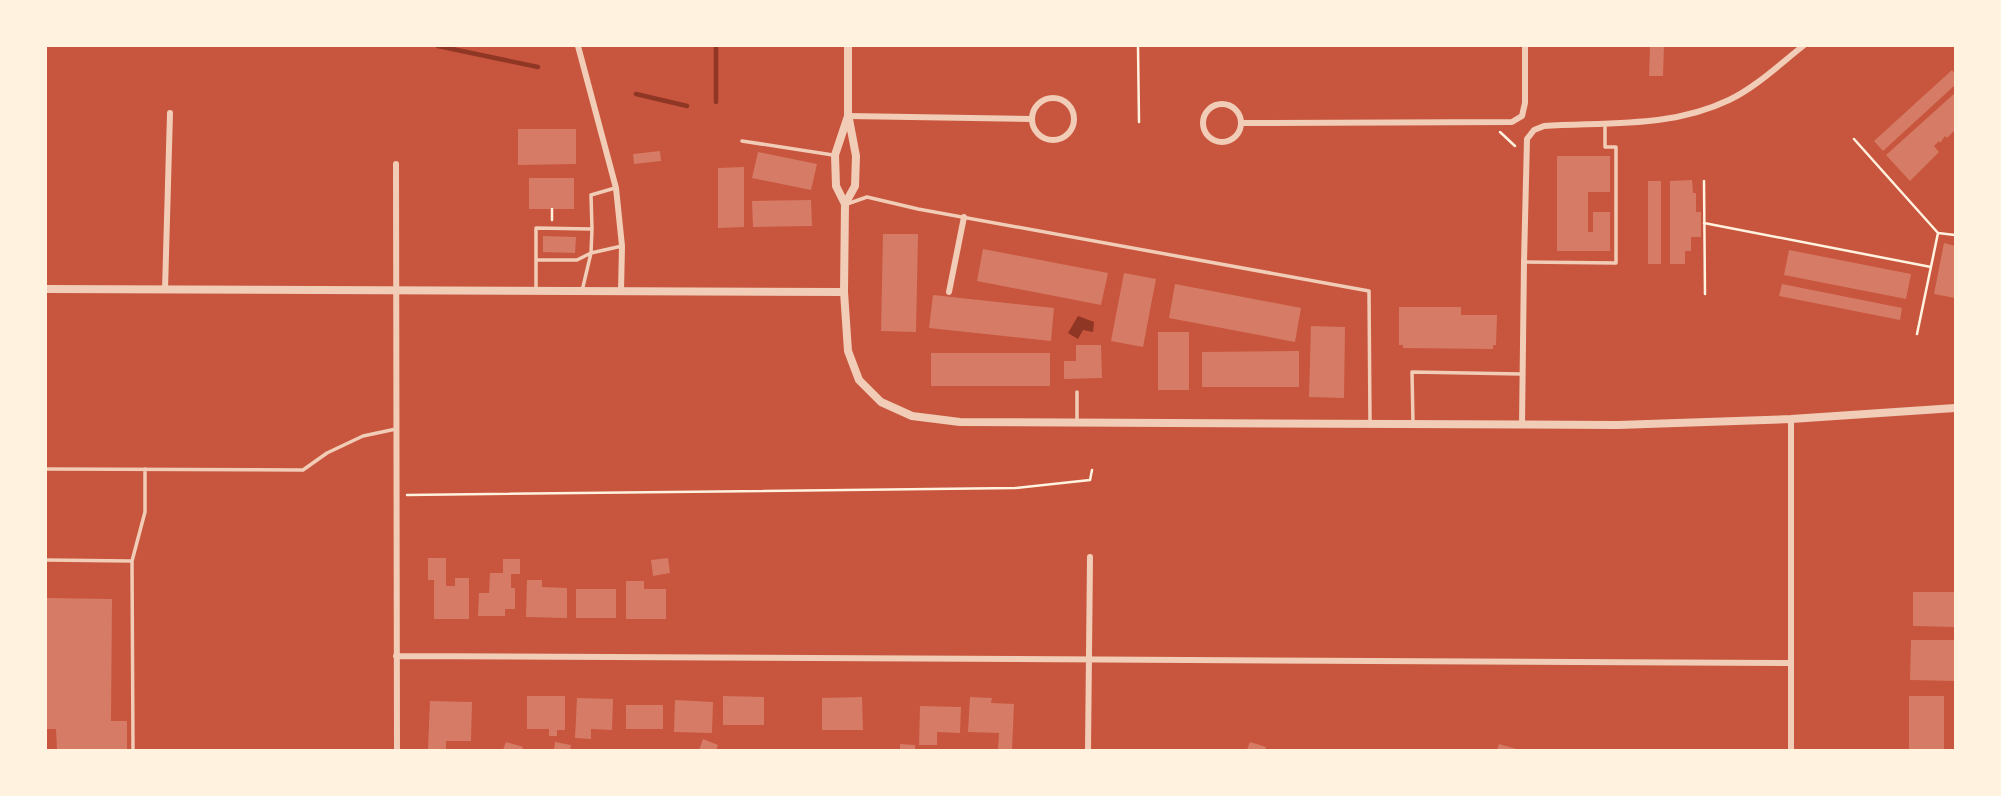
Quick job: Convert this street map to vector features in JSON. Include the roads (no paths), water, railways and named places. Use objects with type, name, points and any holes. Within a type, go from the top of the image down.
[{"type":"street","points":[[578,46],[616,188],[622,246],[621,291]]},
{"type":"street","points":[[845,204],[855,186],[856,156],[849,116],[848,46]]},
{"type":"street","points":[[1241,123],[1512,122],[1522,116],[1525,103],[1525,46]]},
{"type":"street","points":[[1522,425],[1527,139],[1534,130],[1544,127],[1680,118],[1707,109],[1731,99],[1803,46]]},
{"type":"street","points":[[1053,97],[1068,104],[1074,119],[1068,134],[1053,140],[1037,134],[1031,118],[1038,103],[1053,97]]},
{"type":"street","points":[[1223,104],[1236,109],[1241,123],[1236,136],[1222,141],[1209,136],[1204,122],[1209,109],[1223,104]]},
{"type":"street","points":[[166,290],[170,113]]},
{"type":"street","points":[[849,116],[1031,118]]},
{"type":"street","points":[[849,116],[835,155],[836,186],[845,204],[844,292],[848,351],[859,380],[881,402],[912,416],[960,422],[1618,425],[1791,419],[1955,408]]},
{"type":"street","points":[[396,163],[397,751]]},
{"type":"street","points":[[950,292],[964,217]]},
{"type":"street","points":[[46,289],[844,292]]},
{"type":"street","points":[[1791,419],[1791,751]]},
{"type":"street","points":[[1088,751],[1090,557]]},
{"type":"street","points":[[396,656],[1790,663]]},
{"type":"lane","points":[[1524,262],[1616,263],[1616,147],[1605,146],[1605,123]]},
{"type":"lane","points":[[742,141],[835,155]]},
{"type":"lane","points":[[582,291],[591,253],[591,195],[616,188]]},
{"type":"lane","points":[[845,204],[867,197],[1369,290],[1370,425]]},
{"type":"lane","points":[[536,291],[536,228],[592,229]]},
{"type":"lane","points":[[536,260],[577,260],[591,253],[622,246]]},
{"type":"lane","points":[[1413,425],[1412,372],[1523,374]]},
{"type":"lane","points":[[1077,392],[1077,423]]},
{"type":"lane","points":[[46,469],[303,470],[327,453],[363,436],[396,429]]},
{"type":"lane","points":[[134,751],[132,561],[145,512],[145,469]]},
{"type":"lane","points":[[46,560],[132,561]]},
{"type":"waterway","points":[[438,46],[538,67]]},
{"type":"waterway","points":[[716,46],[716,102]]},
{"type":"waterway","points":[[636,94],[687,106]]}]
